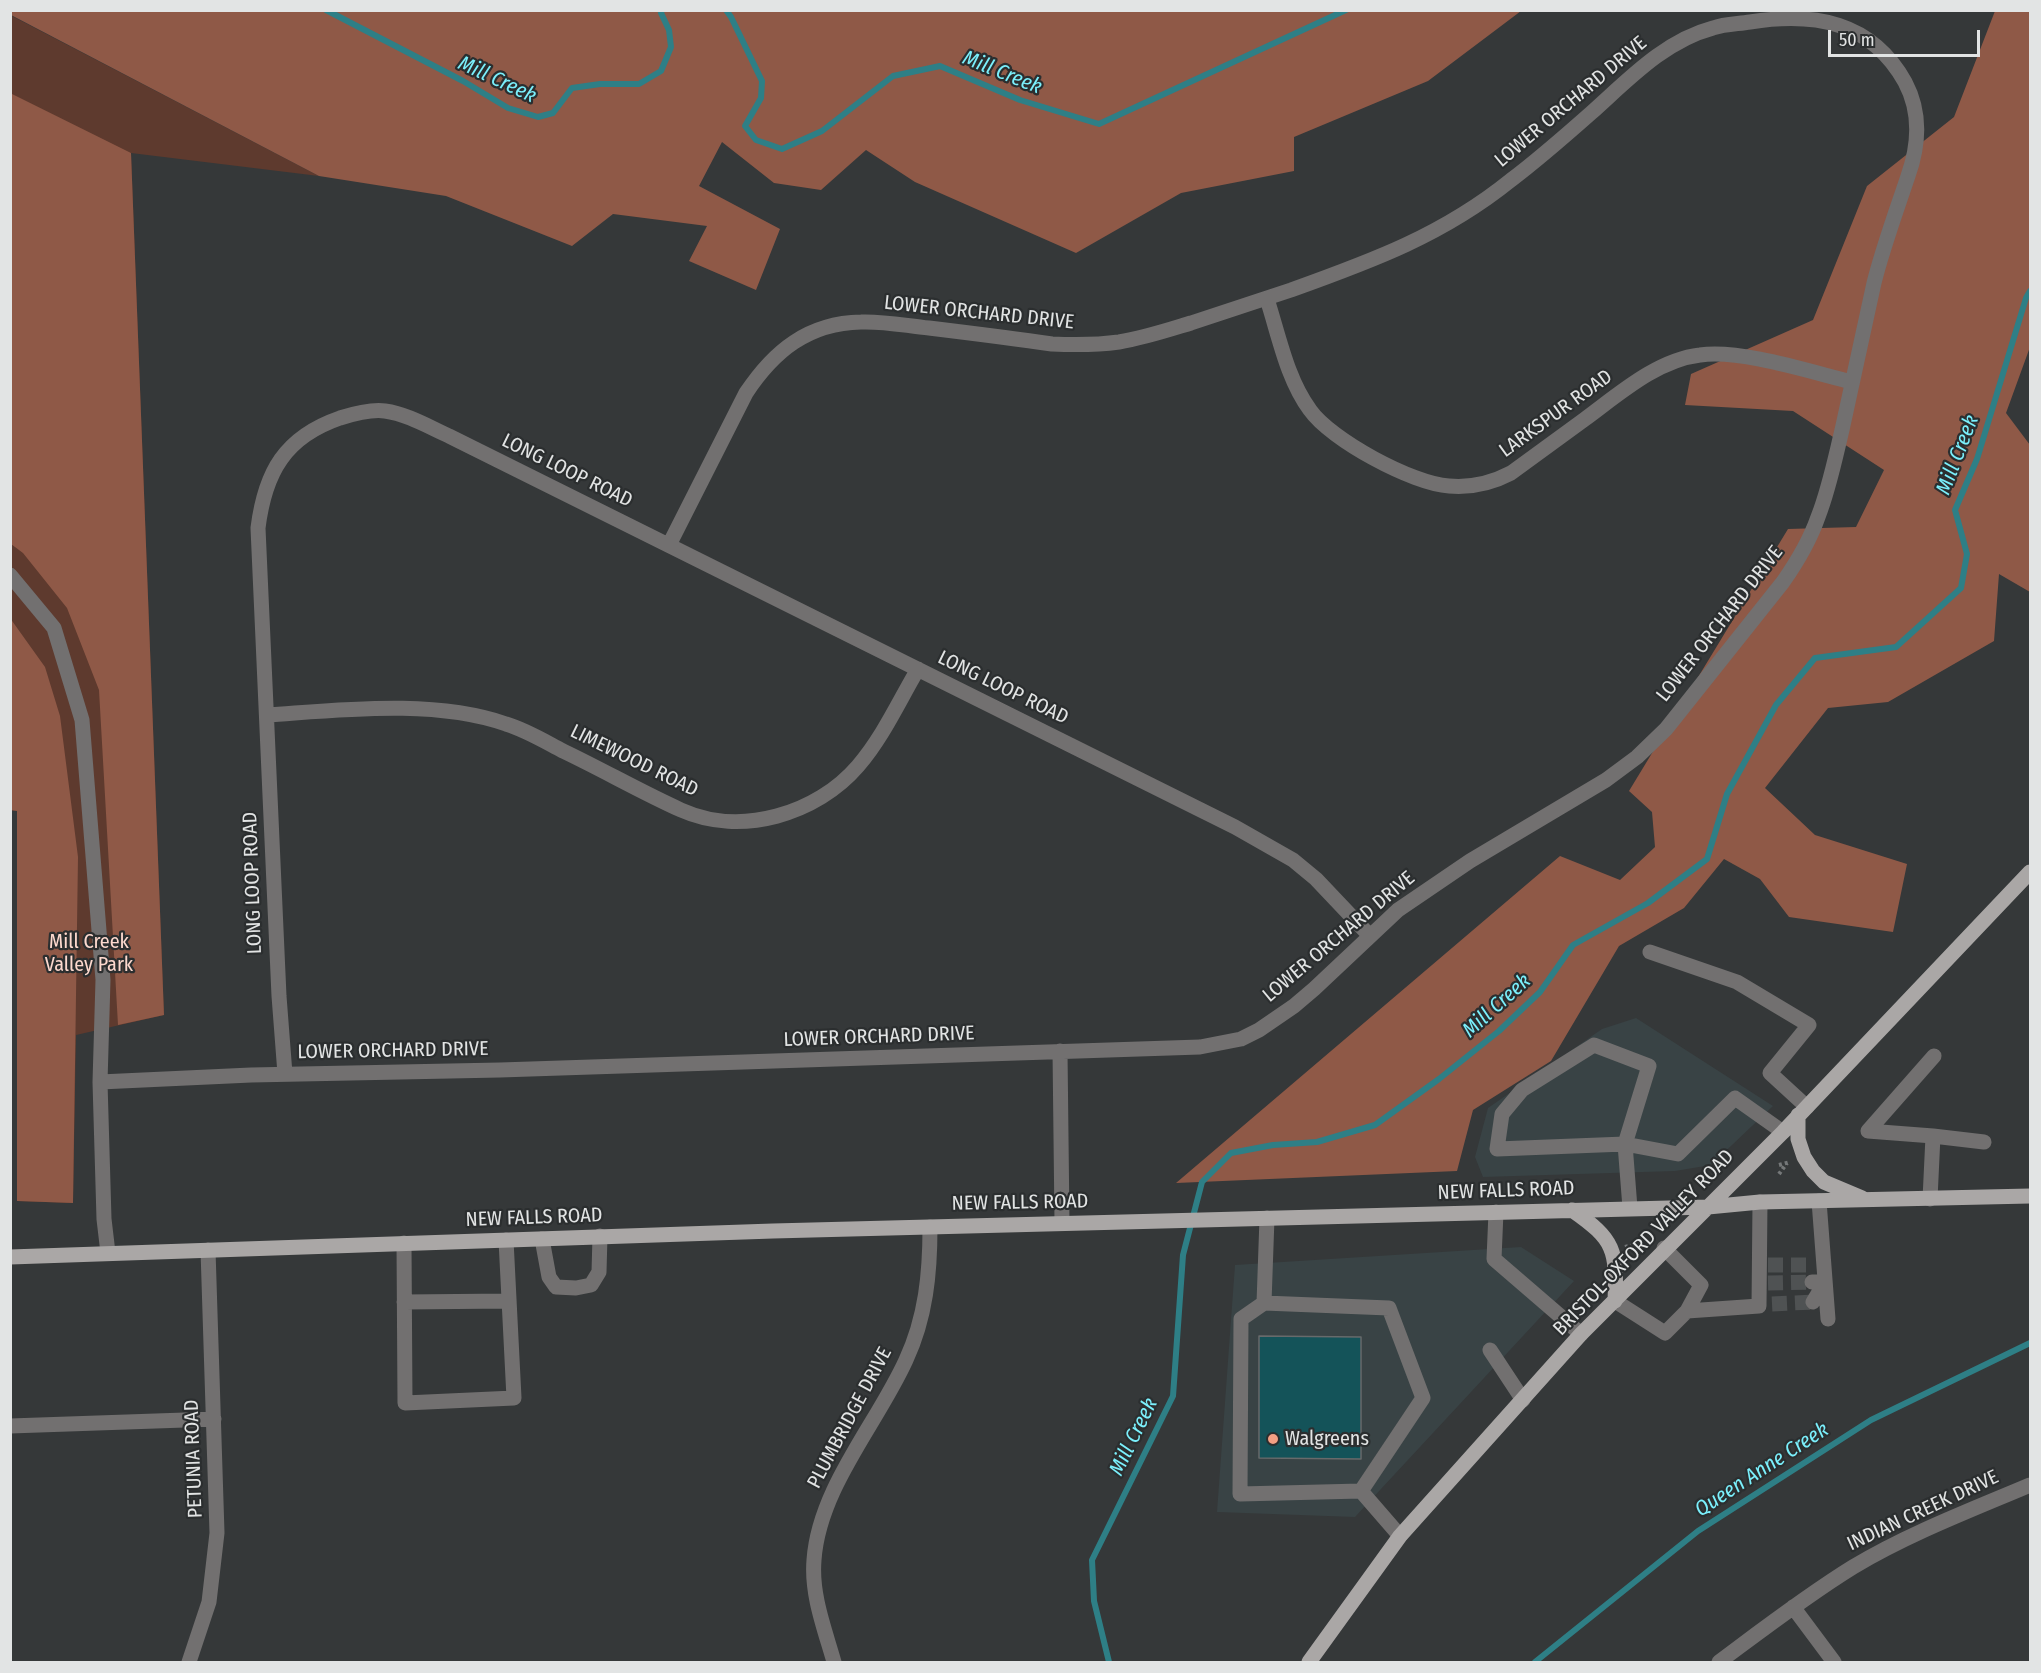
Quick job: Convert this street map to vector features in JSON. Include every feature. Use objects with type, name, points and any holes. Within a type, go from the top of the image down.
[{"type":"main road","name":"BRISTOL-OXFORD VALLEY ROAD","points":[[1309,1662],[1400,1536],[1581,1334],[1664,1248],[1783,1132],[2031,872]]},
{"type":"main road","points":[[1802,1111],[1798,1139],[1804,1157],[1813,1171],[1824,1182],[1867,1200]]},
{"type":"main road","name":"NEW FALLS ROAD","points":[[10,1257],[600,1236],[1708,1207],[1760,1202],[2031,1196]]},
{"type":"main road","points":[[1572,1210],[1596,1227],[1609,1244],[1617,1265],[1615,1301]]},
{"type":"street","name":"LOWER ORCHARD DRIVE","points":[[100,1082],[285,1074],[1200,1047],[1241,1039],[1259,1030],[1294,1006],[1398,910],[1427,889],[1606,780],[1637,757],[1666,729],[1775,592],[1799,558],[1818,517],[1830,478],[1875,278],[1915,157],[1918,134],[1917,117],[1910,92],[1887,55],[1866,38],[1842,26],[1820,20],[1791,18],[1714,27],[1687,38],[1653,58],[1508,183],[1461,216],[1415,242],[1340,274],[1267,299],[1147,336],[1119,342],[1079,345],[1052,344],[869,322],[840,324],[815,331],[798,339],[772,358],[761,371],[746,393],[669,545]]},
{"type":"street","name":"LARKSPUR ROAD","points":[[1267,299],[1299,392],[1321,424],[1340,439],[1372,458],[1424,481],[1448,486],[1474,486],[1496,481],[1511,473],[1613,398],[1653,372],[1678,360],[1700,355],[1724,354],[1852,382]]},
{"type":"street","name":"LONG LOOP ROAD","points":[[285,1074],[279,996],[258,528],[267,485],[276,464],[296,442],[321,425],[351,414],[379,411],[405,417],[449,436],[1235,827],[1293,860],[1316,879],[1370,936]]},
{"type":"street","points":[[10,575],[54,628],[82,720],[103,980],[100,1082],[104,1219],[108,1253]]},
{"type":"street","name":"LIMEWOOD ROAD","points":[[267,715],[414,709],[471,714],[524,731],[683,811],[716,821],[748,822],[800,808],[834,790],[873,747],[918,669]]},
{"type":"street","points":[[1650,952],[1737,982],[1809,1025],[1770,1073],[1802,1111]]},
{"type":"street","points":[[1630,1208],[1625,1144],[1648,1066],[1594,1045],[1522,1090],[1502,1114],[1497,1149],[1625,1144],[1678,1155],[1735,1098],[1783,1132]]},
{"type":"street","points":[[1060,1052],[1062,1223]]},
{"type":"street","points":[[1934,1056],[1868,1131],[1984,1142]]},
{"type":"street","points":[[1930,1199],[1933,1136]]},
{"type":"street","points":[[1813,1302],[1819,1282],[1819,1201]]},
{"type":"street","points":[[1760,1202],[1763,1283],[1772,1304]]},
{"type":"street","points":[[1496,1212],[1494,1259],[1581,1334]]},
{"type":"street","points":[[1264,1303],[1267,1218]]},
{"type":"street","name":"PLUMBRIDGE DRIVE","points":[[834,1662],[815,1591],[813,1562],[816,1543],[836,1484],[873,1424],[907,1359],[928,1289],[930,1227]]},
{"type":"street","points":[[542,1239],[549,1277],[556,1287],[576,1288],[591,1286],[600,1272],[600,1236]]},
{"type":"street","points":[[404,1243],[405,1403],[514,1398],[506,1240]]},
{"type":"street","points":[[1615,1301],[1665,1333],[1687,1311],[1701,1285],[1664,1248]]},
{"type":"street","name":"PETUNIA ROAD","points":[[189,1662],[209,1602],[217,1533],[208,1250]]},
{"type":"street","points":[[1687,1311],[1759,1306],[1768,1265]]},
{"type":"street","points":[[1813,1265],[1828,1318]]},
{"type":"street","points":[[404,1302],[509,1301]]},
{"type":"street","points":[[1264,1303],[1389,1308],[1423,1398],[1361,1491],[1240,1494],[1241,1320],[1264,1303]]},
{"type":"street","points":[[1490,1350],[1523,1400]]},
{"type":"street","points":[[10,1426],[214,1419]]},
{"type":"street","name":"INDIAN CREEK DRIVE","points":[[1719,1662],[1793,1607],[1854,1567],[1895,1544],[2030,1487]]},
{"type":"street","points":[[1361,1491],[1400,1536]]},
{"type":"street","points":[[1793,1607],[1834,1662]]},
{"type":"path","points":[[1779,1174],[1788,1162]]},
{"type":"shaded area","points":[[10,11],[1521,11],[1428,81],[1294,137],[1294,171],[1181,193],[1076,253],[915,182],[866,150],[821,190],[774,183],[722,142],[699,186],[780,229],[756,290],[689,261],[707,226],[613,214],[572,246],[446,196],[319,176],[11,15]]},
{"type":"shaded area","points":[[1995,11],[2030,11],[2030,347],[2006,413],[2030,445],[2030,592],[1999,574],[1994,641],[1888,702],[1828,708],[1765,788],[1815,835],[1907,864],[1893,932],[1789,917],[1760,879],[1724,859],[1684,908],[1619,946],[1551,1061],[1473,1110],[1457,1171],[1176,1183],[1560,856],[1620,880],[1655,847],[1652,812],[1629,791],[1788,529],[1856,527],[1884,470],[1793,411],[1685,405],[1691,374],[1813,320],[1867,186],[1954,117]]},
{"type":"shaded area","name":"Mill Creek Valley Park","points":[[10,93],[131,153],[164,1015],[118,1025],[99,690],[67,608],[23,553],[11,544]]},
{"type":"shaded area","points":[[10,618],[45,667],[60,716],[78,857],[73,1203],[17,1201],[17,811],[10,810]]},
{"type":"shaded area","points":[[1636,1018],[1773,1106],[1711,1165],[1675,1171],[1483,1177],[1475,1157],[1488,1108],[1602,1029]]},
{"type":"shaded area","points":[[1521,1247],[1574,1281],[1355,1517],[1217,1512],[1235,1265]]},
{"type":"green space","name":"Mill Creek Valley Park","points":[[10,15],[319,176],[131,153],[164,1015],[76,1035],[73,1203],[17,1201],[17,811],[10,810]]},
{"type":"building","points":[[1259,1336],[1361,1337],[1361,1459],[1259,1458]]},
{"type":"waterway","name":"Mill Creek","points":[[326,10],[463,81],[508,108],[538,117],[553,113],[572,88],[600,84],[639,84],[661,71],[671,47],[669,30],[661,13],[662,10]]},
{"type":"waterway","name":"Mill Creek","points":[[726,10],[762,81],[761,98],[745,126],[756,140],[782,149],[822,131],[893,76],[940,66],[1020,100],[1099,124],[1346,10]]},
{"type":"waterway","name":"Mill Creek","points":[[1109,1662],[1094,1601],[1092,1560],[1173,1396],[1183,1255],[1202,1182],[1231,1153],[1273,1145],[1317,1142],[1375,1125],[1439,1079],[1499,1031],[1540,992],[1573,945],[1648,903],[1707,859],[1727,794],[1776,705],[1815,658],[1896,647],[1961,588],[1967,554],[1955,510],[1977,459],[2030,291]]},
{"type":"waterway","name":"Queen Anne Creek","points":[[1535,1662],[1698,1531],[1871,1420],[2030,1343]]},
{"type":"tunnel","points":[[1768,1265],[1813,1265]]},
{"type":"tunnel","points":[[1768,1283],[1812,1282]]},
{"type":"tunnel","points":[[1772,1304],[1813,1302]]},
{"type":"place","name":"Walgreens","points":[[1273,1439]]}]
